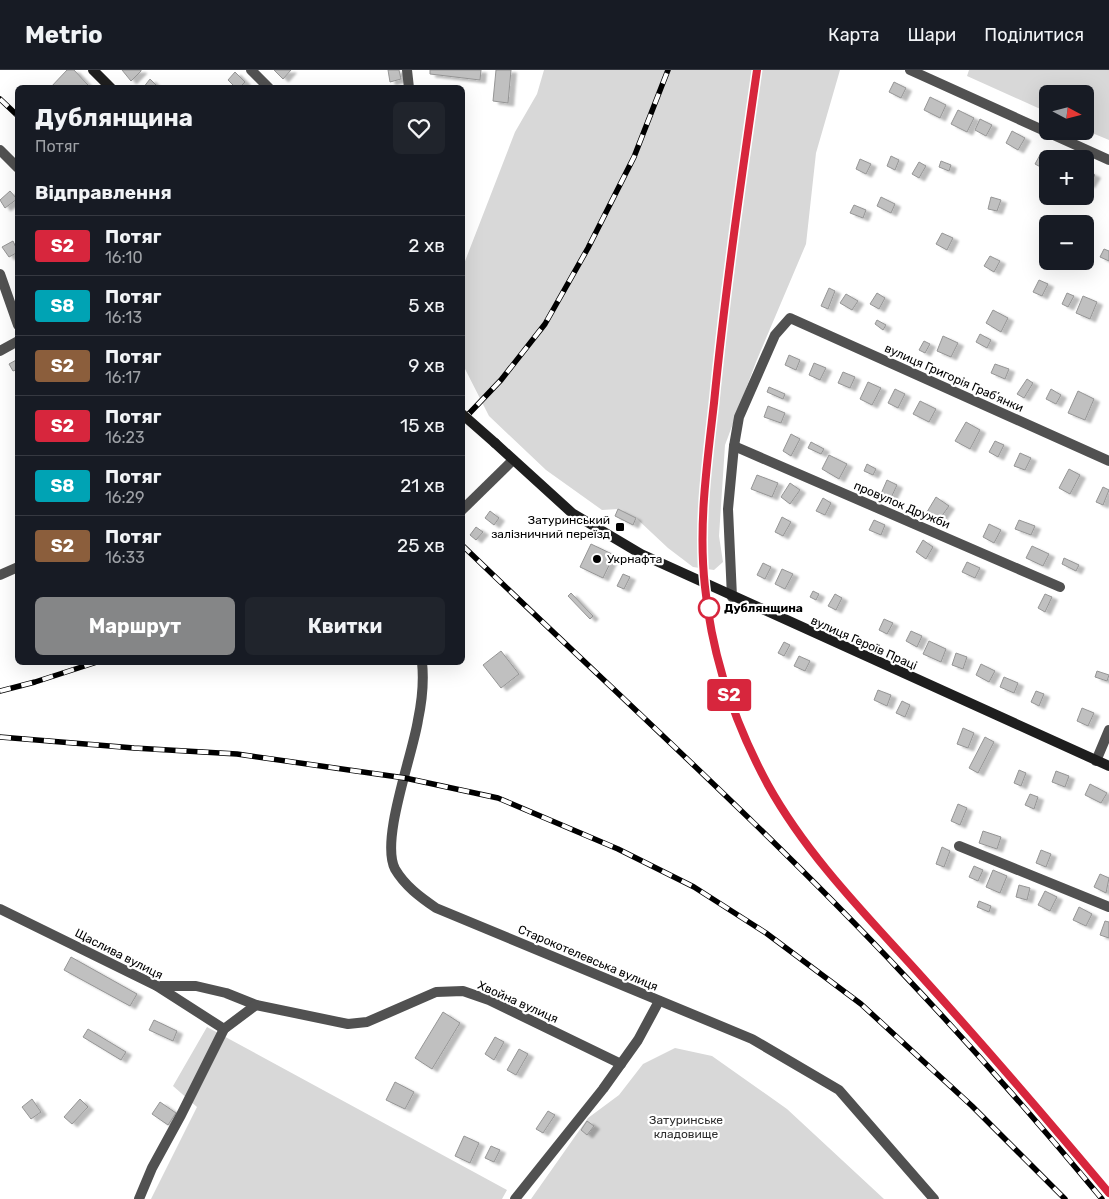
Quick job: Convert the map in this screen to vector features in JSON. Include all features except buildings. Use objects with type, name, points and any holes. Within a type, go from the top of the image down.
[{"type":"main road","points":[[93,70],[108,85]]},
{"type":"main road","name":"вулиця Героїв Праці","points":[[465,417],[572,513],[641,554],[732,597],[1109,766]]},
{"type":"street","points":[[251,70],[266,85]]},
{"type":"street","points":[[407,70],[409,85]]},
{"type":"street","points":[[910,70],[1109,160]]},
{"type":"street","points":[[0,150],[15,165]]},
{"type":"street","points":[[0,274],[15,316]]},
{"type":"street","name":"вулиця Григорія Грабʼянки","points":[[734,446],[739,417],[775,336],[790,318],[1109,461]]},
{"type":"street","points":[[0,351],[15,343]]},
{"type":"street","points":[[732,597],[728,509],[734,446]]},
{"type":"street","name":"провулок Дружби","points":[[734,446],[1060,587]]},
{"type":"street","points":[[465,507],[513,460]]},
{"type":"street","points":[[0,575],[15,568]]},
{"type":"street","name":"Старокотелевська вулиця","points":[[422,665],[423,676],[418,720],[390,839],[394,867],[410,890],[436,908],[752,1039],[839,1090],[934,1199]]},
{"type":"street","points":[[1096,760],[1109,730]]},
{"type":"street","points":[[959,846],[1109,907]]},
{"type":"street","name":"Щаслива вулиця","points":[[0,909],[157,986],[224,1029]]},
{"type":"street","name":"Хвойна вулиця","points":[[157,986],[196,986],[226,993],[256,1005],[348,1024],[367,1022],[436,992],[462,991],[489,1000],[621,1064]]},
{"type":"street","points":[[515,1199],[621,1064],[638,1040],[659,1001]]},
{"type":"street","points":[[139,1199],[152,1168],[224,1029],[256,1005]]},
{"type":"green space","points":[[544,70],[840,70],[816,153],[806,244],[756,362],[725,445],[719,536],[723,562],[714,570],[693,567],[668,548],[636,518],[618,509],[602,510],[546,470],[489,416],[465,369],[465,261],[515,132],[537,94]]},
{"type":"green space","points":[[969,70],[1109,70],[1109,140],[1094,134],[1094,85],[1039,85],[1039,108],[967,76]]},
{"type":"green space","points":[[207,1027],[507,1190],[502,1199],[151,1199],[197,1107],[173,1086]]},
{"type":"green space","name":"Затуринське кладовище","points":[[675,1048],[712,1056],[787,1109],[884,1199],[531,1199],[588,1118],[619,1095],[643,1064]]},
{"type":"railway","points":[[465,418],[501,380],[545,324],[588,248],[634,157],[668,70]]},
{"type":"railway","points":[[757,70],[723,320],[706,472],[703,518],[702,541],[705,587],[714,638],[727,689],[756,762],[768,785],[801,837],[839,885],[993,1057],[1109,1193]]},
{"type":"railway","points":[[0,99],[15,113]]},
{"type":"railway","points":[[465,548],[742,811],[851,920],[930,1002],[1102,1199]]},
{"type":"railway","points":[[0,691],[88,665]]},
{"type":"railway","points":[[0,737],[237,754],[405,778],[498,798],[618,849],[694,887],[766,933],[861,1004],[972,1106],[1065,1199]]},
{"type":"train","name":"S2","points":[[757,70],[724,306],[704,500],[705,584],[720,666],[739,724],[769,786],[806,843],[842,889],[1024,1091],[1109,1193]]},
{"type":"place","name":"Затуринський залізничний переїзд","points":[[620,527]]},
{"type":"place","name":"Укрнафта","points":[[597,559]]},
{"type":"place","name":"Дублянщина","points":[[709,608]]}]
